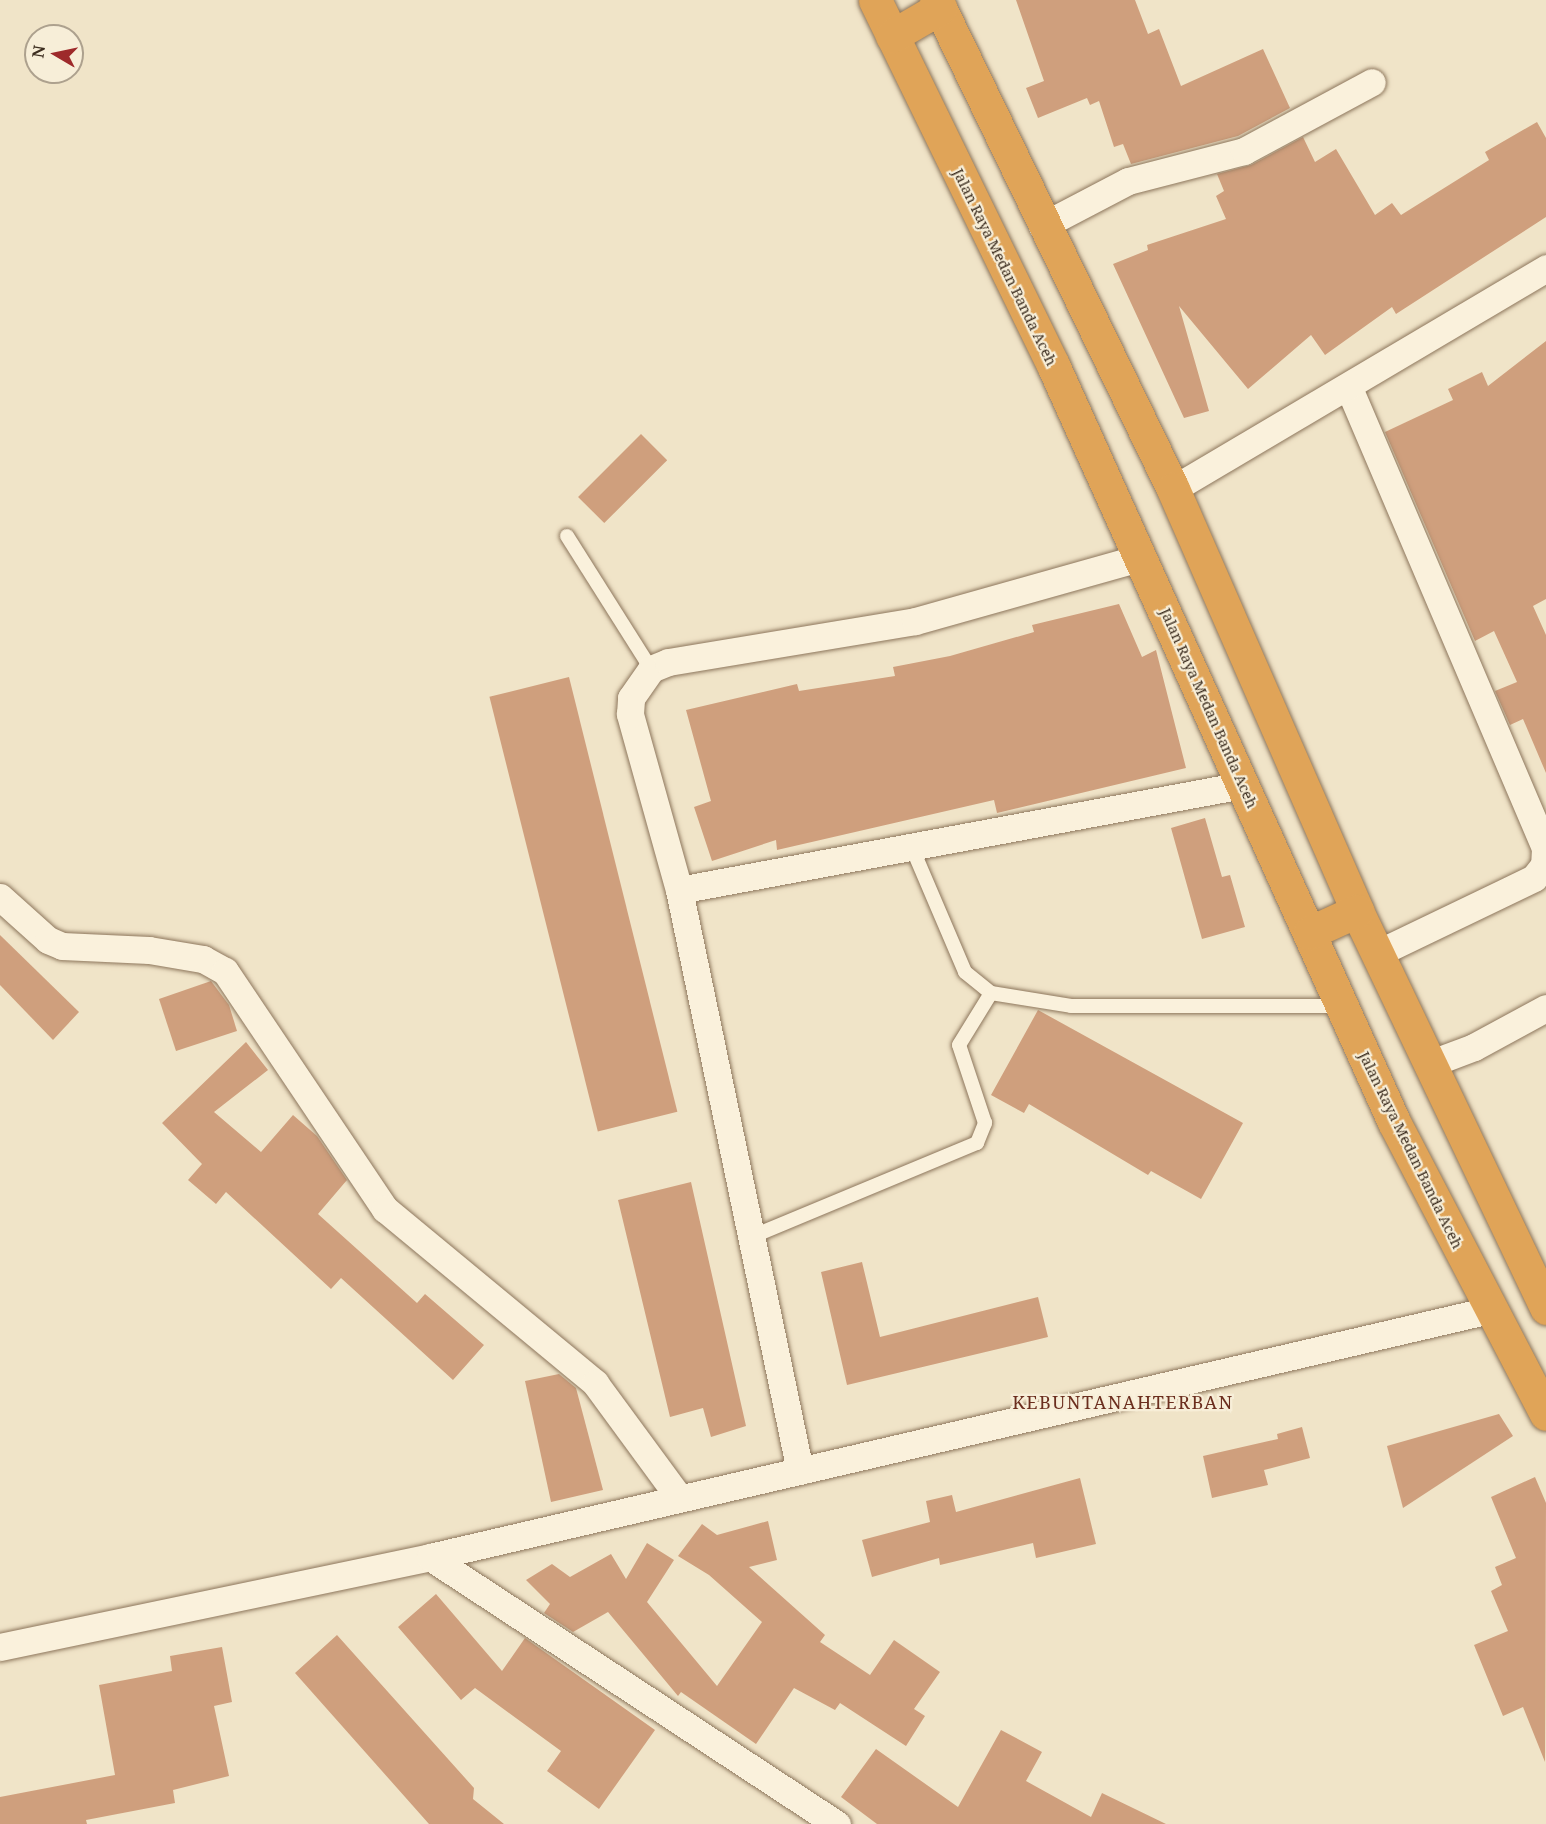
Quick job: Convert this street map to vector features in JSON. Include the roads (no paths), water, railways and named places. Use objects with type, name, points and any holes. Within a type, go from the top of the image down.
[{"type":"highway","name":"Jalan Raya Medan Banda Aceh","points":[[875,0],[1142,557],[1342,1006],[1490,1310],[1546,1414]]},
{"type":"highway","points":[[892,36],[938,4],[1042,226],[1173,489],[1357,911],[1546,1308]]},
{"type":"highway","points":[[1309,933],[1357,911]]},
{"type":"street","points":[[1042,226],[1128,181],[1244,151],[1372,82]]},
{"type":"street","points":[[1173,489],[1350,388],[1546,268]]},
{"type":"street","points":[[1350,388],[1545,848],[1544,865],[1534,878],[1378,954]]},
{"type":"street","points":[[800,1471],[679,890],[630,714],[631,698],[651,669],[688,657],[915,621],[1142,557]]},
{"type":"street","points":[[679,890],[913,850],[1243,785]]},
{"type":"street","points":[[0,897],[48,940],[62,946],[149,950],[203,959],[225,971],[385,1209],[595,1383],[678,1496]]},
{"type":"street","points":[[1429,1064],[1474,1047],[1546,1008]]},
{"type":"street","points":[[0,1647],[430,1557],[678,1496],[800,1471],[1490,1310]]},
{"type":"street","points":[[430,1557],[837,1824]]},
{"type":"lane","points":[[567,536],[651,669]]},
{"type":"lane","points":[[913,850],[965,972],[991,993],[1071,1006],[1342,1006]]},
{"type":"lane","points":[[751,1237],[976,1143],[985,1123],[959,1045],[991,993]]},
{"type":"district","name":"KEBUNTANAHTERBAN","points":[[1123,1402]]}]
